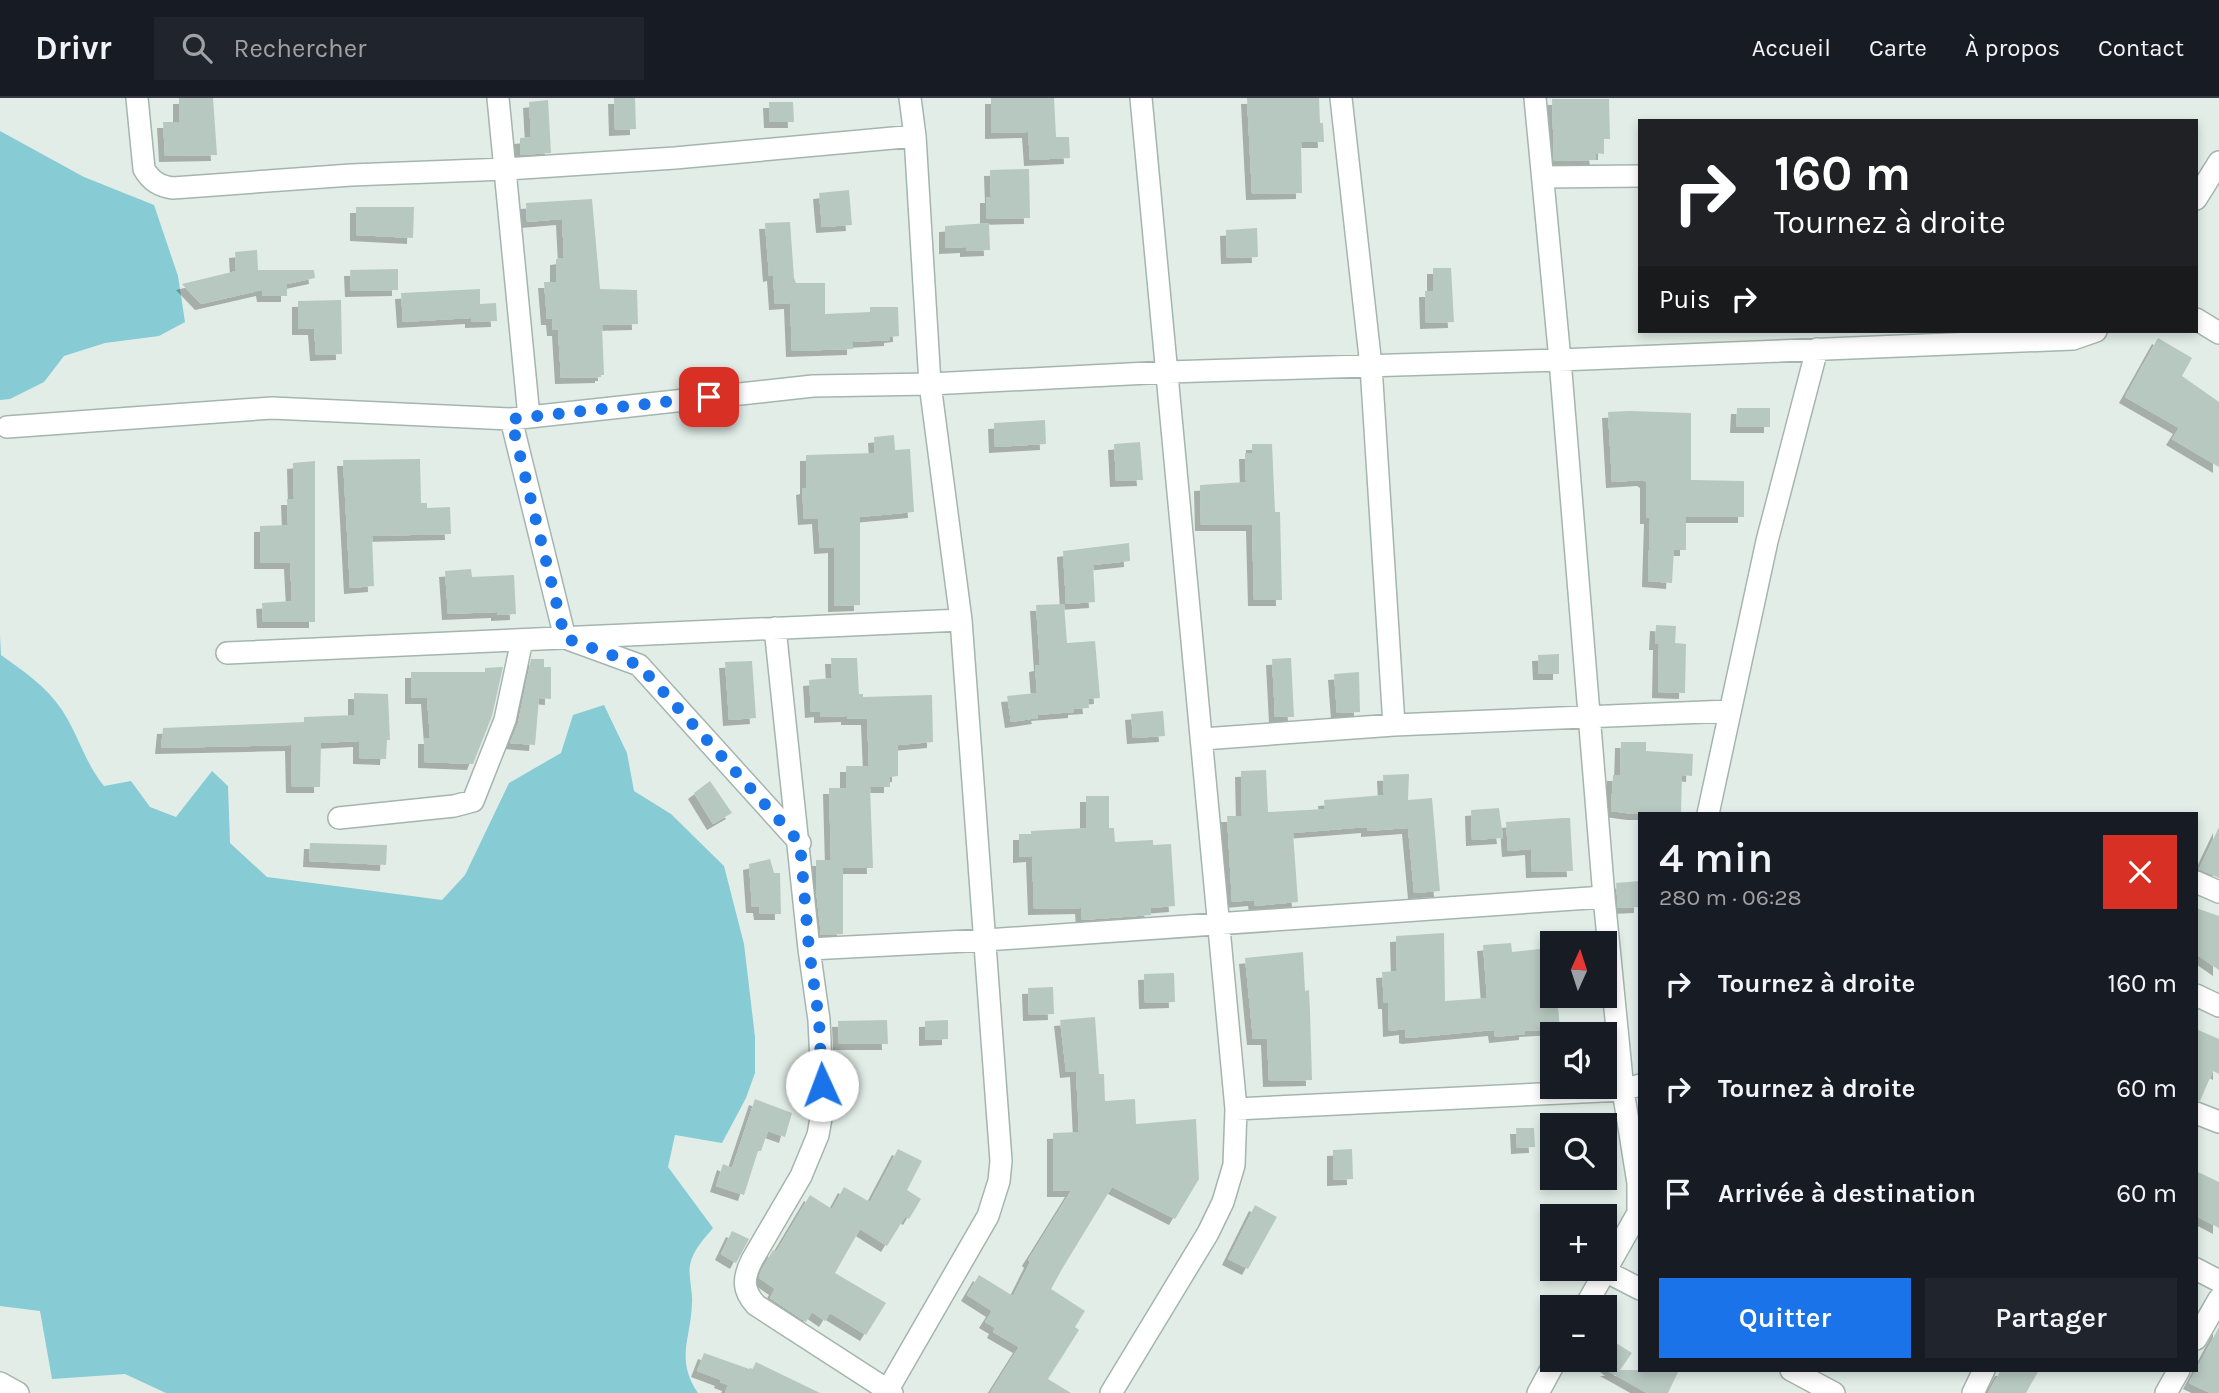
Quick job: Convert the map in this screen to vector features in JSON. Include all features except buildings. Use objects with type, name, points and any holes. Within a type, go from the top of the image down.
[{"type":"street","points":[[137,98],[144,169],[149,178],[161,186],[173,188],[351,175],[506,169],[675,158],[915,136]]},
{"type":"street","points":[[498,98],[506,169],[520,418],[565,638]]},
{"type":"street","points":[[775,628],[819,1020],[823,1107],[818,1135],[801,1176],[749,1266],[744,1283],[748,1296],[756,1305],[888,1392],[988,1216],[999,1181],[1001,1161],[961,620],[930,384],[915,136],[909,98]]},
{"type":"street","points":[[1111,1393],[1208,1233],[1223,1202],[1234,1165],[1236,1109],[1141,98]]},
{"type":"street","points":[[1341,98],[1371,366],[1394,725]]},
{"type":"street","points":[[1535,98],[1560,360],[1604,897],[1631,1088],[1638,1183],[1638,1213],[1617,1249]]},
{"type":"street","points":[[2198,163],[2219,163]]},
{"type":"street","points":[[2198,196],[2219,163]]},
{"type":"street","points":[[1544,177],[1638,176]]},
{"type":"street","points":[[2198,320],[2219,333]]},
{"type":"street","points":[[7,427],[272,408],[520,418],[813,386],[930,384],[1168,372],[1560,360],[2073,339],[2090,333]]},
{"type":"street","points":[[1708,812],[1767,541],[1816,349]]},
{"type":"street","points":[[227,653],[961,620]]},
{"type":"street","points":[[565,638],[639,665],[800,843]]},
{"type":"street","points":[[340,818],[454,806],[472,800],[505,720],[522,640]]},
{"type":"street","points":[[1203,739],[1394,725],[1729,711]]},
{"type":"street","points":[[2198,883],[2219,892]]},
{"type":"street","points":[[809,949],[986,940],[1604,897]]},
{"type":"street","points":[[2198,996],[2219,1006]]},
{"type":"street","points":[[1236,1109],[1631,1088]]},
{"type":"street","points":[[2198,1114],[2219,1122]]},
{"type":"street","points":[[2198,1270],[2219,1281]]},
{"type":"street","points":[[1617,1277],[1638,1288]]},
{"type":"street","points":[[2198,1336],[2219,1299]]},
{"type":"street","points":[[1538,1393],[1549,1372]]},
{"type":"street","points":[[1795,1372],[1831,1392]]},
{"type":"street","points":[[1973,1393],[1983,1372]]},
{"type":"street","points":[[2166,1393],[2178,1372]]},
{"type":"street","points":[[0,1383],[18,1393]]},
{"type":"water","points":[[0,131],[84,177],[154,205],[178,276],[185,322],[159,336],[105,343],[64,356],[44,382],[10,399],[0,400]]},
{"type":"water","points":[[0,635],[1,655],[56,701],[104,786],[131,781],[150,807],[176,817],[212,771],[228,786],[230,843],[267,877],[442,900],[465,875],[509,783],[561,753],[573,715],[604,705],[627,753],[634,791],[671,814],[724,866],[744,944],[755,1037],[755,1073],[746,1098],[722,1143],[675,1135],[668,1167],[713,1228],[696,1250],[690,1270],[692,1303],[686,1359],[687,1370],[698,1393],[166,1393],[125,1374],[52,1379],[40,1311],[0,1306]]},
{"type":"route","points":[[709,397],[511,419],[565,638],[639,665],[800,843],[809,949],[819,1020],[822,1085]]}]
